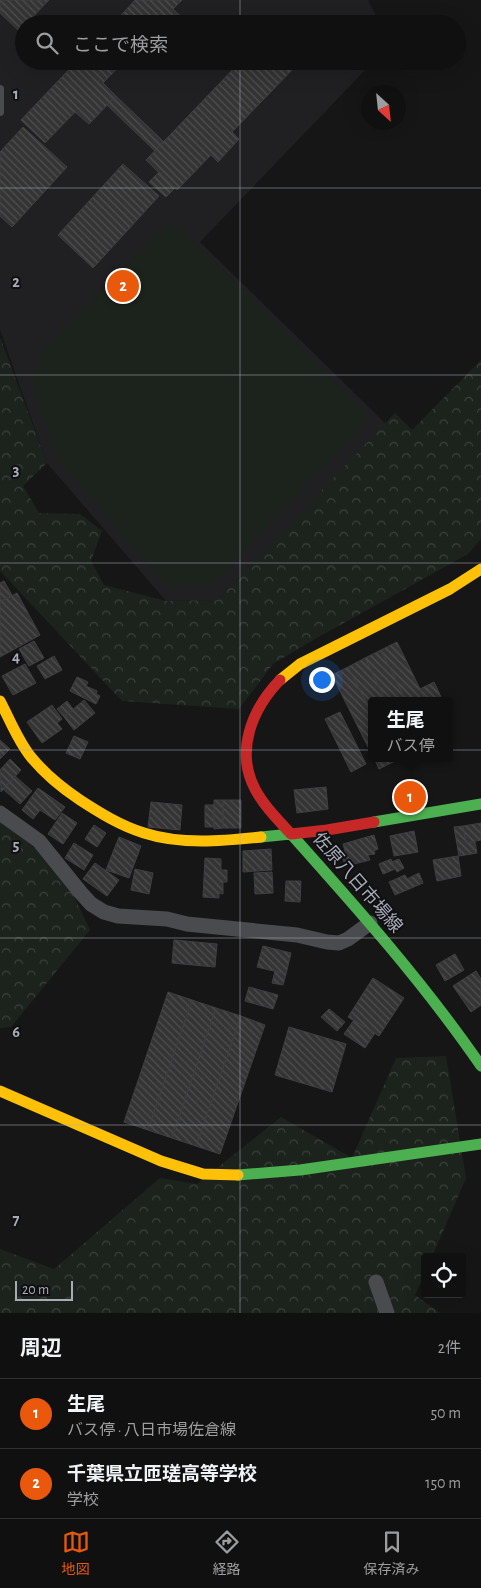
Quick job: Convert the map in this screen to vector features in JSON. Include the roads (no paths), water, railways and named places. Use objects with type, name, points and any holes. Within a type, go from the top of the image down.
[{"type":"street","points":[[481,569],[450,589],[300,664],[278,681],[263,700],[253,719],[247,737],[246,757],[253,785],[265,804],[291,834],[327,830],[481,804]]},
{"type":"street","name":"佐原八日市場線","points":[[0,701],[23,745],[32,758],[50,776],[103,815],[139,833],[158,837],[206,841],[291,834],[370,923],[450,1021],[481,1066]]},
{"type":"street","points":[[0,813],[39,841],[91,904],[104,912],[118,916],[167,919],[187,924],[297,935],[339,943],[348,940],[370,923]]},
{"type":"street","points":[[0,1091],[160,1161],[203,1174],[229,1176],[300,1170],[481,1144]]},
{"type":"street","points":[[376,1282],[387,1313]]},
{"type":"lane","points":[[0,89],[0,112]]},
{"type":"place","name":"千葉県立匝瑳高等学校","points":[[123,286]]},
{"type":"place","name":"生尾","points":[[410,797]]}]
